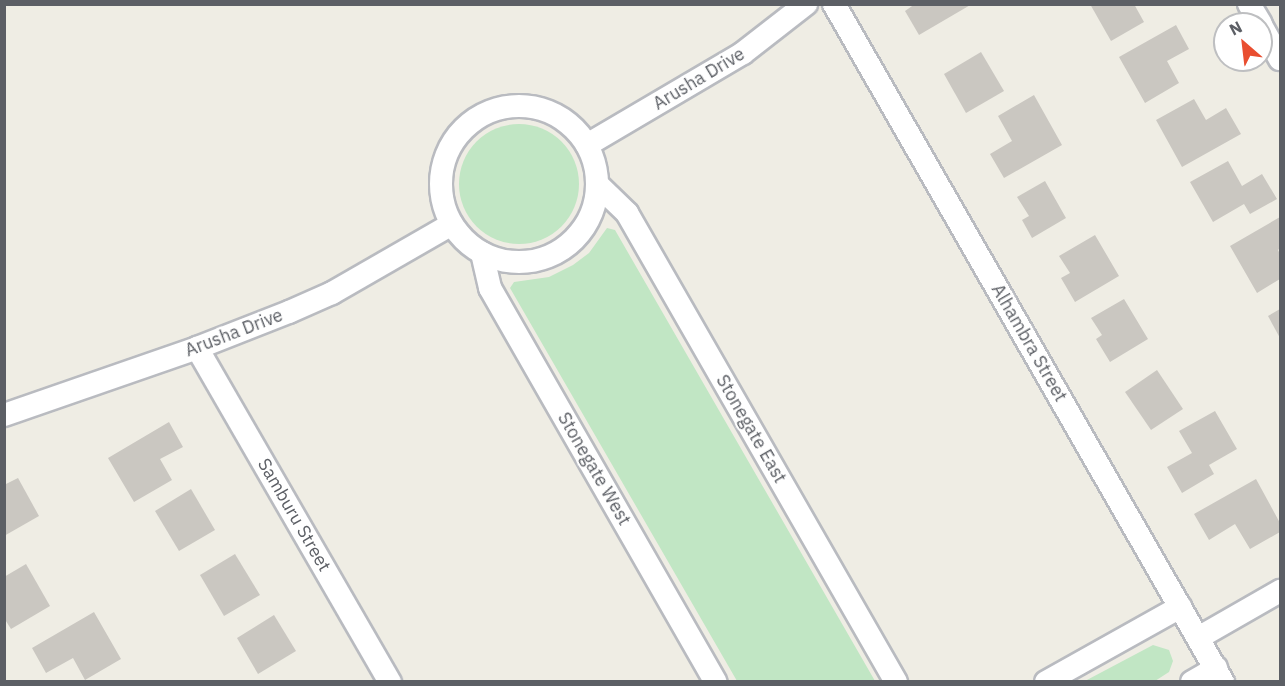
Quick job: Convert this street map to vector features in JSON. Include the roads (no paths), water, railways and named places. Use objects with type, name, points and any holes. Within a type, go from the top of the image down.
[{"type":"street","name":"Arusha Drive","points":[[587,145],[743,53],[806,4]]},
{"type":"street","name":"Alhambra Street","points":[[834,4],[1220,675]]},
{"type":"street","points":[[1273,44],[1281,58]]},
{"type":"street","points":[[536,107],[561,117],[571,125],[587,145],[593,157],[597,184],[591,215],[579,233],[564,248],[544,257],[523,262],[502,260],[482,253],[465,240],[452,224],[442,200],[441,174],[455,138],[474,120],[498,108],[536,107]]},
{"type":"street","name":"Stonegate East","points":[[597,184],[627,213],[896,681]]},
{"type":"street","name":"Arusha Drive","points":[[4,415],[197,348],[321,298],[452,224]]},
{"type":"street","name":"Stonegate West","points":[[482,253],[489,288],[716,681]]},
{"type":"street","name":"Samburu Street","points":[[197,348],[390,681]]},
{"type":"street","points":[[1198,638],[1281,591]]},
{"type":"street","points":[[1046,681],[1180,607]]},
{"type":"street","points":[[1192,681],[1220,675]]}]
